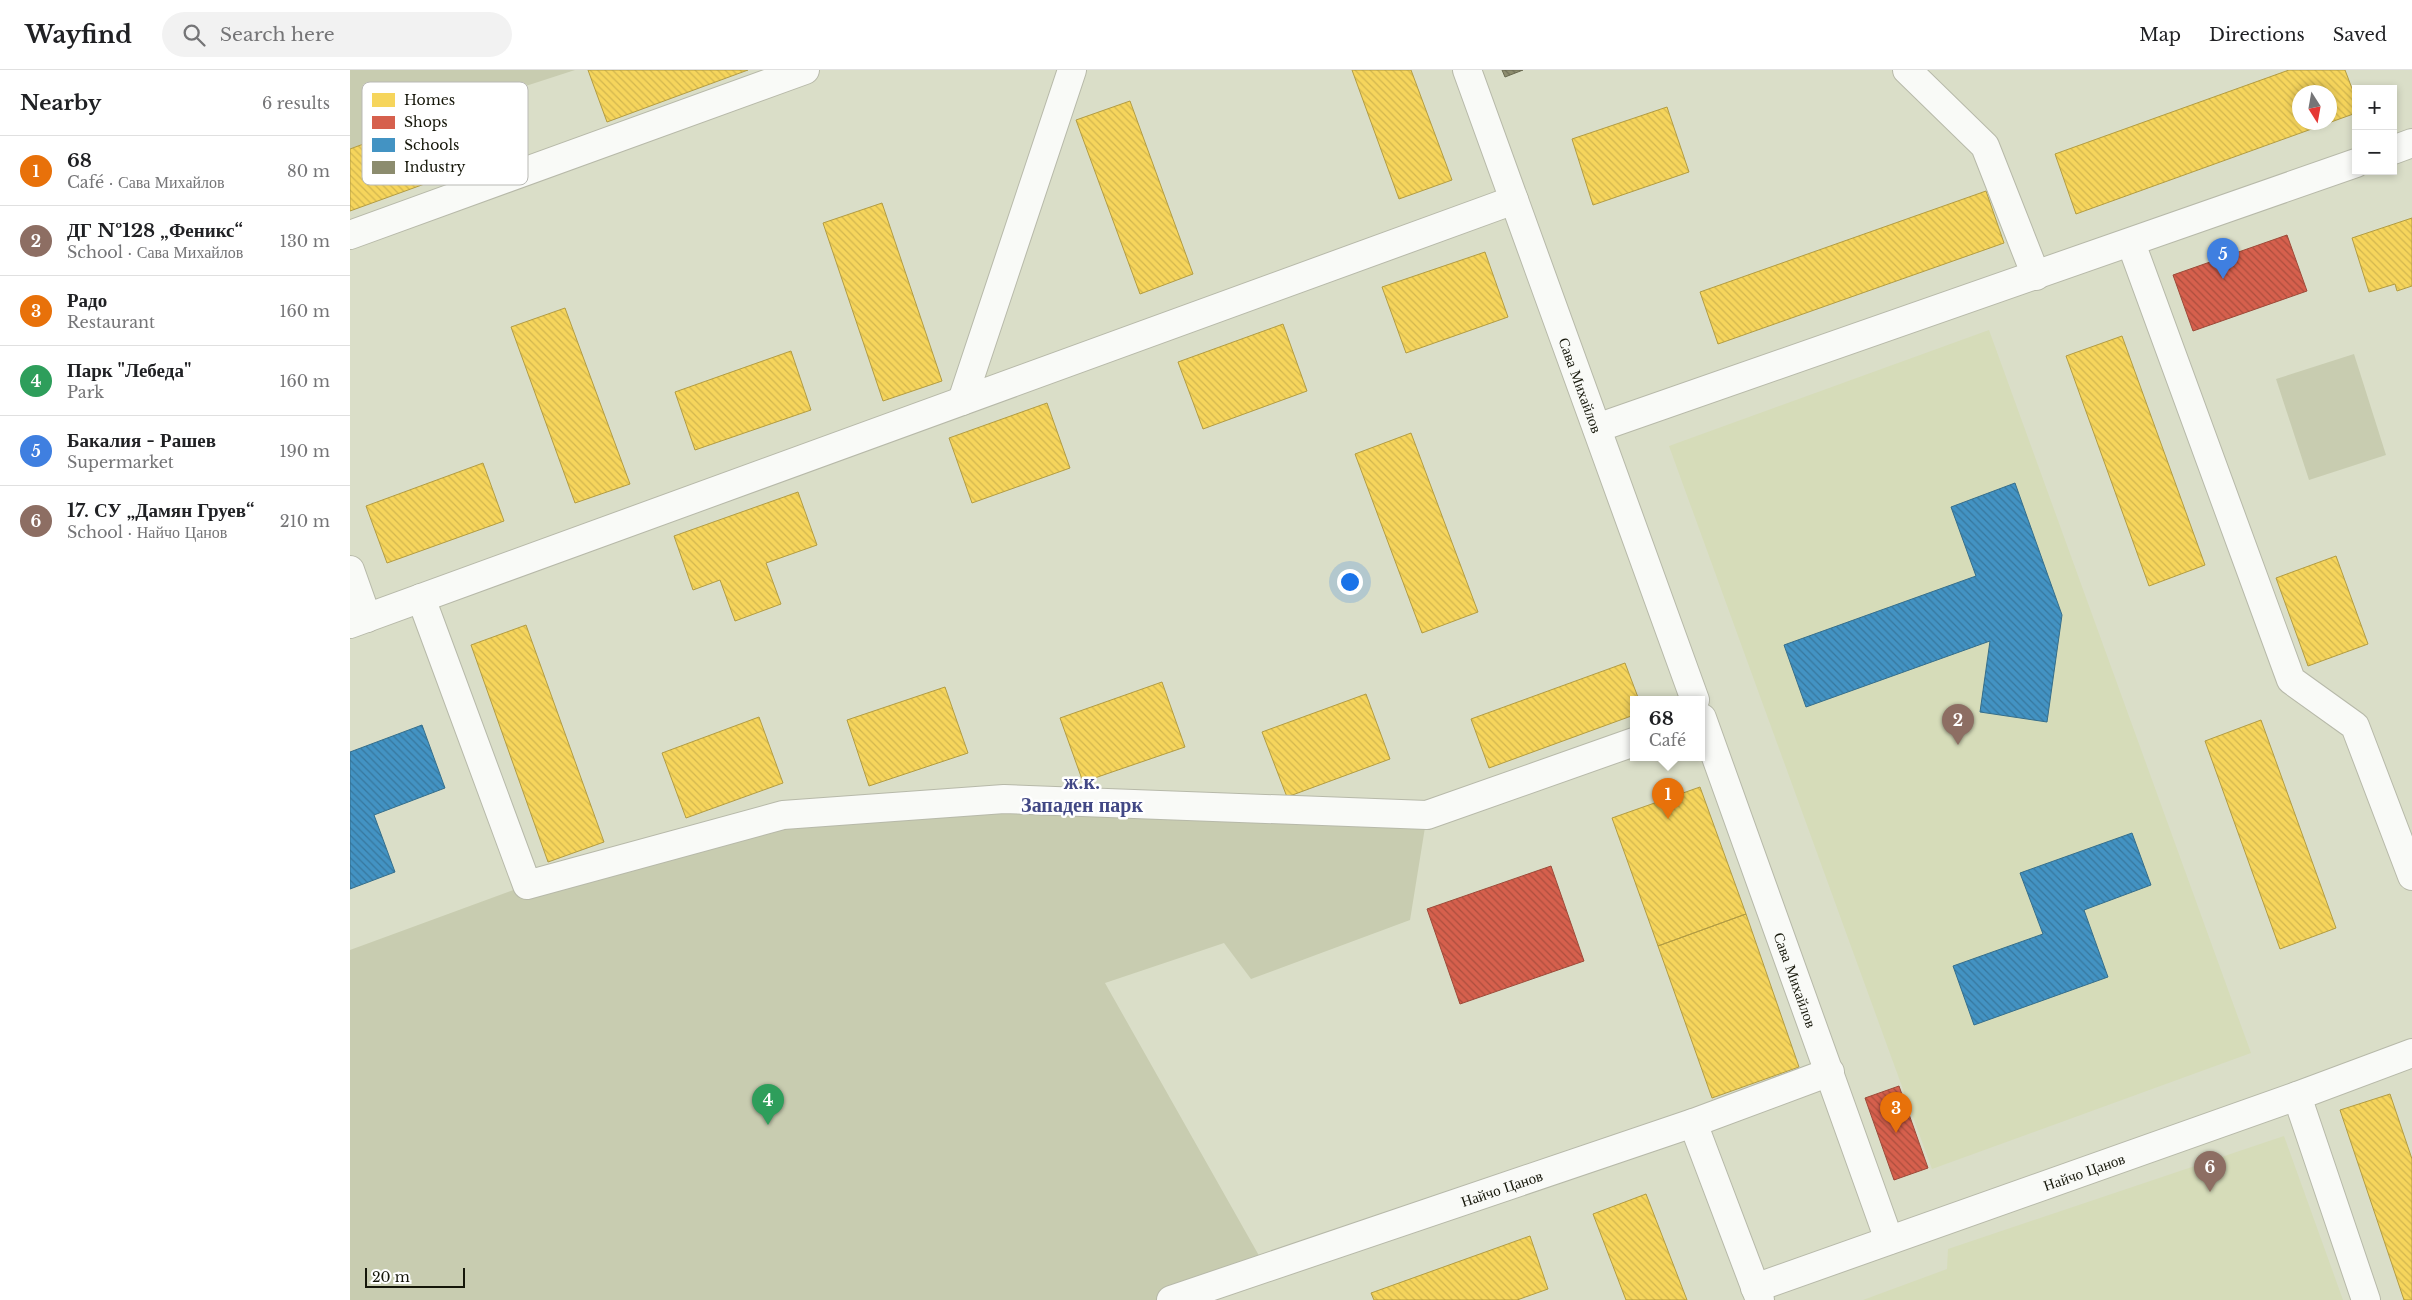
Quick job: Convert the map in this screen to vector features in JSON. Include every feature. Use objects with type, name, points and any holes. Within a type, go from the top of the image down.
[{"type":"street","points":[[528,170],[805,70]]},
{"type":"street","points":[[962,401],[1072,70]]},
{"type":"street","name":"Сава Михайлов","points":[[1467,70],[1694,696]]},
{"type":"street","points":[[1908,70],[1985,146],[2036,276]]},
{"type":"street","points":[[2397,149],[2412,143]]},
{"type":"street","points":[[1597,428],[2352,164]]},
{"type":"street","points":[[350,235],[488,185]]},
{"type":"street","points":[[350,570],[359,621],[1514,200]]},
{"type":"street","points":[[2131,243],[2291,680],[2355,726],[2412,876]]},
{"type":"street","points":[[422,598],[527,885],[792,814],[1004,799],[1427,815],[1630,743]]},
{"type":"street","name":"Сава Михайлов","points":[[1705,726],[1889,1240]]},
{"type":"street","name":"Найчо Цанов","points":[[1758,1294],[1889,1240],[2297,1096],[2412,1053]]},
{"type":"street","name":"Найчо Цанов","points":[[1171,1300],[1693,1123],[1830,1072]]},
{"type":"street","points":[[2297,1096],[2366,1300]]},
{"type":"street","points":[[1693,1123],[1758,1294]]},
{"type":"shaded area","points":[[350,70],[575,70],[528,85],[528,82],[362,82],[362,145],[350,149]]},
{"type":"shaded area","points":[[1989,330],[2251,1053],[1932,1169],[1669,446]]},
{"type":"shaded area","points":[[2354,354],[2386,455],[2309,480],[2276,379]]},
{"type":"shaded area","points":[[1004,799],[1427,815],[1410,920],[1251,979],[1224,943],[1105,983],[1266,1268],[1171,1300],[350,1300],[350,950],[527,885],[783,815]]},
{"type":"shaded area","points":[[2284,1136],[2343,1300],[1863,1300],[1947,1269],[1948,1249]]},
{"type":"building: Homes","points":[[588,70],[748,70],[607,122]]},
{"type":"building: Homes","points":[[1352,70],[1411,70],[1452,180],[1399,199]]},
{"type":"building: Homes","points":[[2289,70],[2345,70],[2352,88],[2352,114],[2337,120],[2337,85],[2292,85],[2292,130],[2309,130],[2076,214],[2055,154]]},
{"type":"building: Homes","points":[[1130,101],[1193,274],[1140,294],[1076,120]]},
{"type":"building: Homes","points":[[1667,107],[1689,172],[1593,205],[1572,139]]},
{"type":"building: Homes","points":[[362,145],[362,185],[422,185],[350,211],[350,149]]},
{"type":"building: Homes","points":[[1986,191],[2004,243],[1718,344],[1700,292]]},
{"type":"building: Homes","points":[[882,203],[942,381],[883,401],[823,223]]},
{"type":"building: Homes","points":[[2412,218],[2412,286],[2397,291],[2395,284],[2369,292],[2352,238]]},
{"type":"building: Homes","points":[[1485,252],[1508,317],[1406,353],[1382,287]]},
{"type":"building: Homes","points":[[565,308],[630,484],[575,503],[511,327]]},
{"type":"building: Homes","points":[[1283,324],[1307,391],[1203,429],[1178,362]]},
{"type":"building: Homes","points":[[2122,336],[2205,565],[2149,586],[2066,356]]},
{"type":"building: Homes","points":[[791,351],[811,410],[695,450],[675,392]]},
{"type":"building: Homes","points":[[1047,403],[1070,468],[972,503],[949,438]]},
{"type":"building: Homes","points":[[1411,433],[1478,612],[1422,633],[1355,454]]},
{"type":"building: Homes","points":[[483,463],[504,521],[387,563],[366,506]]},
{"type":"building: Homes","points":[[798,492],[817,545],[766,563],[781,604],[735,621],[720,580],[693,590],[674,536]]},
{"type":"building: Homes","points":[[2336,556],[2368,644],[2308,666],[2276,578]]},
{"type":"building: Homes","points":[[526,625],[604,842],[548,862],[471,645]]},
{"type":"building: Homes","points":[[1625,663],[1637,696],[1630,696],[1630,716],[1489,768],[1471,719]]},
{"type":"building: Homes","points":[[1162,682],[1185,747],[1083,782],[1060,718]]},
{"type":"building: Homes","points":[[945,687],[968,753],[869,786],[847,720]]},
{"type":"building: Homes","points":[[1366,694],[1390,759],[1287,797],[1262,732]]},
{"type":"building: Homes","points":[[759,717],[783,783],[686,818],[662,753]]},
{"type":"building: Homes","points":[[2261,720],[2336,928],[2280,949],[2205,741]]},
{"type":"building: Homes","points":[[1700,787],[1746,914],[1658,946],[1612,818]]},
{"type":"building: Homes","points":[[1746,914],[1799,1067],[1712,1098],[1658,946]]},
{"type":"building: Homes","points":[[2390,1094],[2412,1159],[2412,1300],[2404,1300],[2340,1110]]},
{"type":"building: Homes","points":[[1646,1194],[1687,1300],[1626,1300],[1593,1214]]},
{"type":"building: Homes","points":[[1530,1236],[1548,1289],[1517,1300],[1374,1300],[1371,1293]]},
{"type":"building: Shops","points":[[2287,235],[2307,291],[2193,331],[2173,275]]},
{"type":"building: Shops","points":[[1551,866],[1584,961],[1460,1004],[1427,909]]},
{"type":"building: Shops","points":[[1899,1086],[1928,1168],[1894,1180],[1865,1098]]},
{"type":"building: Schools","points":[[2015,483],[2062,615],[2047,722],[1980,712],[1990,641],[1806,707],[1784,645],[1976,576],[1951,507]]},
{"type":"building: Schools","points":[[422,725],[445,788],[374,815],[395,872],[350,889],[350,752]]},
{"type":"building: Schools","points":[[2132,833],[2151,885],[2084,910],[2108,977],[1974,1025],[1953,966],[2043,934],[2020,873]]},
{"type":"building: Industry","points":[[1502,70],[1523,70],[1505,77]]},
{"type":"place","name":"Бакалия - Рашев","points":[[2223,279]]},
{"type":"place","name":"ДГ №128 „Феникс“","points":[[1958,745]]},
{"type":"place","name":"68","points":[[1668,819]]},
{"type":"place","name":"Парк \"Лебеда\"","points":[[768,1125]]},
{"type":"place","name":"Радо","points":[[1896,1133]]},
{"type":"place","name":"17. СУ „Дамян Груев“","points":[[2210,1192]]},
{"type":"district","name":"ж.к. Западен парк","points":[[1082,794]]}]
